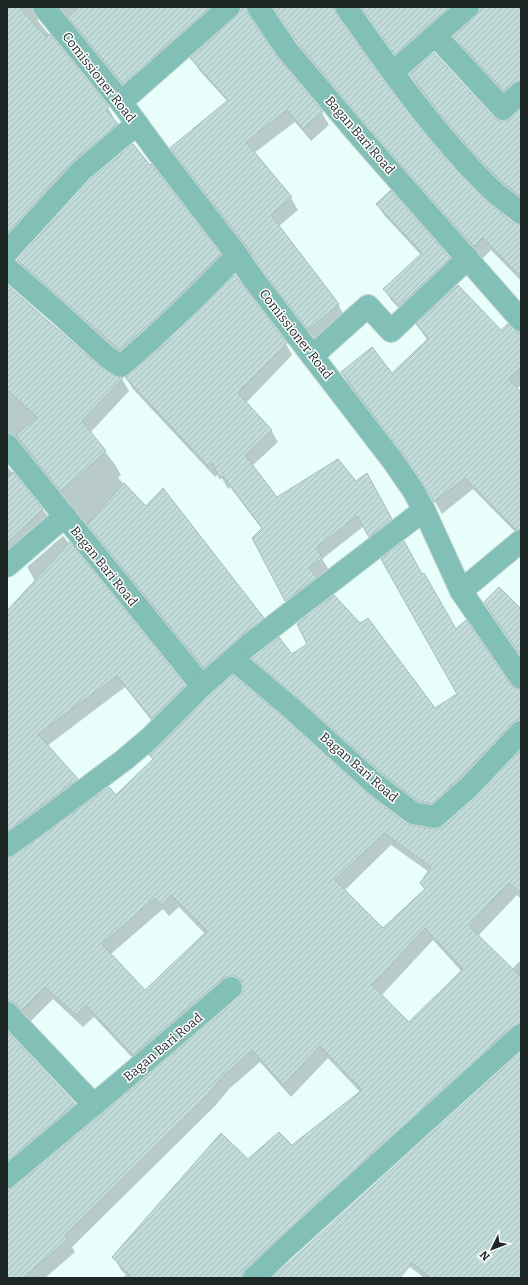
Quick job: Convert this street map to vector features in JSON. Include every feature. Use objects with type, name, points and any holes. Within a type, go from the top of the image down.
[{"type":"street","name":"Comissioner Road","points":[[44,7],[121,102],[237,254],[254,280],[393,461],[413,490],[424,510],[461,591],[521,678]]},
{"type":"street","points":[[121,102],[230,7]]},
{"type":"street","name":"Bagan Bari Road","points":[[258,7],[287,50],[297,62],[368,146],[521,320]]},
{"type":"street","points":[[346,7],[438,131],[488,187],[521,212]]},
{"type":"street","points":[[393,72],[468,7]]},
{"type":"street","points":[[436,36],[503,109],[521,92]]},
{"type":"street","points":[[7,252],[82,170],[137,124]]},
{"type":"street","points":[[7,268],[106,356],[121,366],[194,299],[237,254]]},
{"type":"street","points":[[312,356],[368,306],[391,331],[468,258]]},
{"type":"street","name":"Bagan Bari Road","points":[[7,445],[202,686]]},
{"type":"street","points":[[7,846],[124,760],[150,738],[202,686],[250,644],[424,510]]},
{"type":"street","points":[[7,566],[65,516]]},
{"type":"street","points":[[461,591],[521,541]]},
{"type":"street","name":"Bagan Bari Road","points":[[233,659],[290,707],[375,784],[413,813],[435,817],[469,787],[521,732]]},
{"type":"street","name":"Bagan Bari Road","points":[[7,1177],[232,988]]},
{"type":"street","points":[[7,1013],[94,1105]]},
{"type":"street","points":[[254,1278],[288,1244],[521,1035]]},
{"type":"building","points":[[7,7],[19,7],[46,37],[50,34],[109,107],[106,110],[118,124],[73,161],[7,233]]},
{"type":"building","points":[[79,7],[210,7],[123,84],[68,17]]},
{"type":"building","points":[[241,7],[246,7],[248,14],[277,57],[323,112],[303,129],[287,110],[246,142],[292,197],[271,215],[339,304],[308,330],[264,273],[247,247],[170,148],[228,100],[190,58],[237,16],[241,11]]},
{"type":"building","points":[[273,7],[334,7],[336,14],[386,84],[440,153],[484,199],[513,223],[521,225],[521,277],[483,238],[474,247],[366,125],[297,42]]},
{"type":"building","points":[[361,7],[449,7],[395,54]]},
{"type":"building","points":[[480,7],[521,7],[521,80],[513,83],[504,91],[453,36],[476,16],[480,11]]},
{"type":"building","points":[[434,53],[494,118],[500,121],[506,121],[512,118],[521,109],[521,197],[500,180],[477,157],[441,115],[410,74]]},
{"type":"building","points":[[133,144],[150,165],[151,164],[221,254],[172,303],[120,350],[17,260],[91,179]]},
{"type":"building","points":[[391,190],[450,258],[399,306],[383,289],[422,253],[376,204]]},
{"type":"building","points":[[235,275],[287,343],[238,393],[272,430],[245,455],[277,497],[338,459],[356,481],[367,473],[392,519],[369,537],[357,516],[316,548],[323,558],[309,568],[317,577],[285,601],[252,538],[262,528],[223,476],[220,479],[212,463],[208,466],[125,377],[175,335]]},
{"type":"building","points":[[7,285],[98,365],[114,376],[123,378],[82,421],[106,451],[61,492],[16,435],[37,417],[7,390]]},
{"type":"building","points":[[458,285],[501,330],[508,324],[517,332],[521,332],[521,367],[508,379],[521,392],[521,529],[516,530],[465,478],[434,502],[403,454],[341,372],[372,347],[392,373],[429,338],[416,324]]},
{"type":"building","points":[[13,472],[43,509],[7,543],[7,477]]},
{"type":"building","points":[[124,483],[146,506],[163,488],[264,618],[204,668],[87,524]]},
{"type":"building","points":[[404,541],[422,574],[424,573],[456,629],[466,620],[511,685],[515,689],[521,690],[521,720],[517,720],[512,723],[460,778],[431,804],[418,801],[383,774],[252,659],[279,637],[292,654],[307,644],[297,624],[334,595],[360,623],[368,618],[435,708],[457,694],[381,559]]},
{"type":"building","points":[[70,542],[185,685],[152,719],[117,676],[38,734],[78,779],[7,831],[7,611]]},
{"type":"building","points":[[499,587],[521,609],[521,656],[484,602]]},
{"type":"building","points":[[233,675],[282,716],[367,793],[405,823],[433,829],[443,827],[478,796],[521,750],[521,893],[509,883],[469,926],[521,977],[521,1023],[513,1026],[275,1241],[245,1269],[242,1274],[242,1278],[132,1278],[112,1257],[221,1133],[248,1159],[279,1132],[292,1145],[362,1090],[320,1046],[283,1085],[252,1050],[222,1077],[209,1093],[65,1235],[68,1239],[23,1278],[7,1278],[7,1189],[15,1187],[239,998],[243,993],[243,986],[241,980],[236,976],[223,978],[133,1055],[86,1005],[76,1015],[45,987],[22,1011],[16,1004],[11,1001],[7,1001],[7,858],[14,856],[109,787],[116,795],[153,759],[149,755]],"holes":[[[384,833],[431,867],[420,883],[425,889],[383,928],[335,880]],[[171,895],[207,931],[145,990],[102,944],[155,898],[162,905]],[[425,928],[463,969],[409,1022],[372,985]]]},
{"type":"building","points":[[7,1031],[75,1104],[7,1161]]},
{"type":"building","points":[[521,1052],[521,1278],[431,1278],[412,1263],[400,1278],[272,1278]]}]
